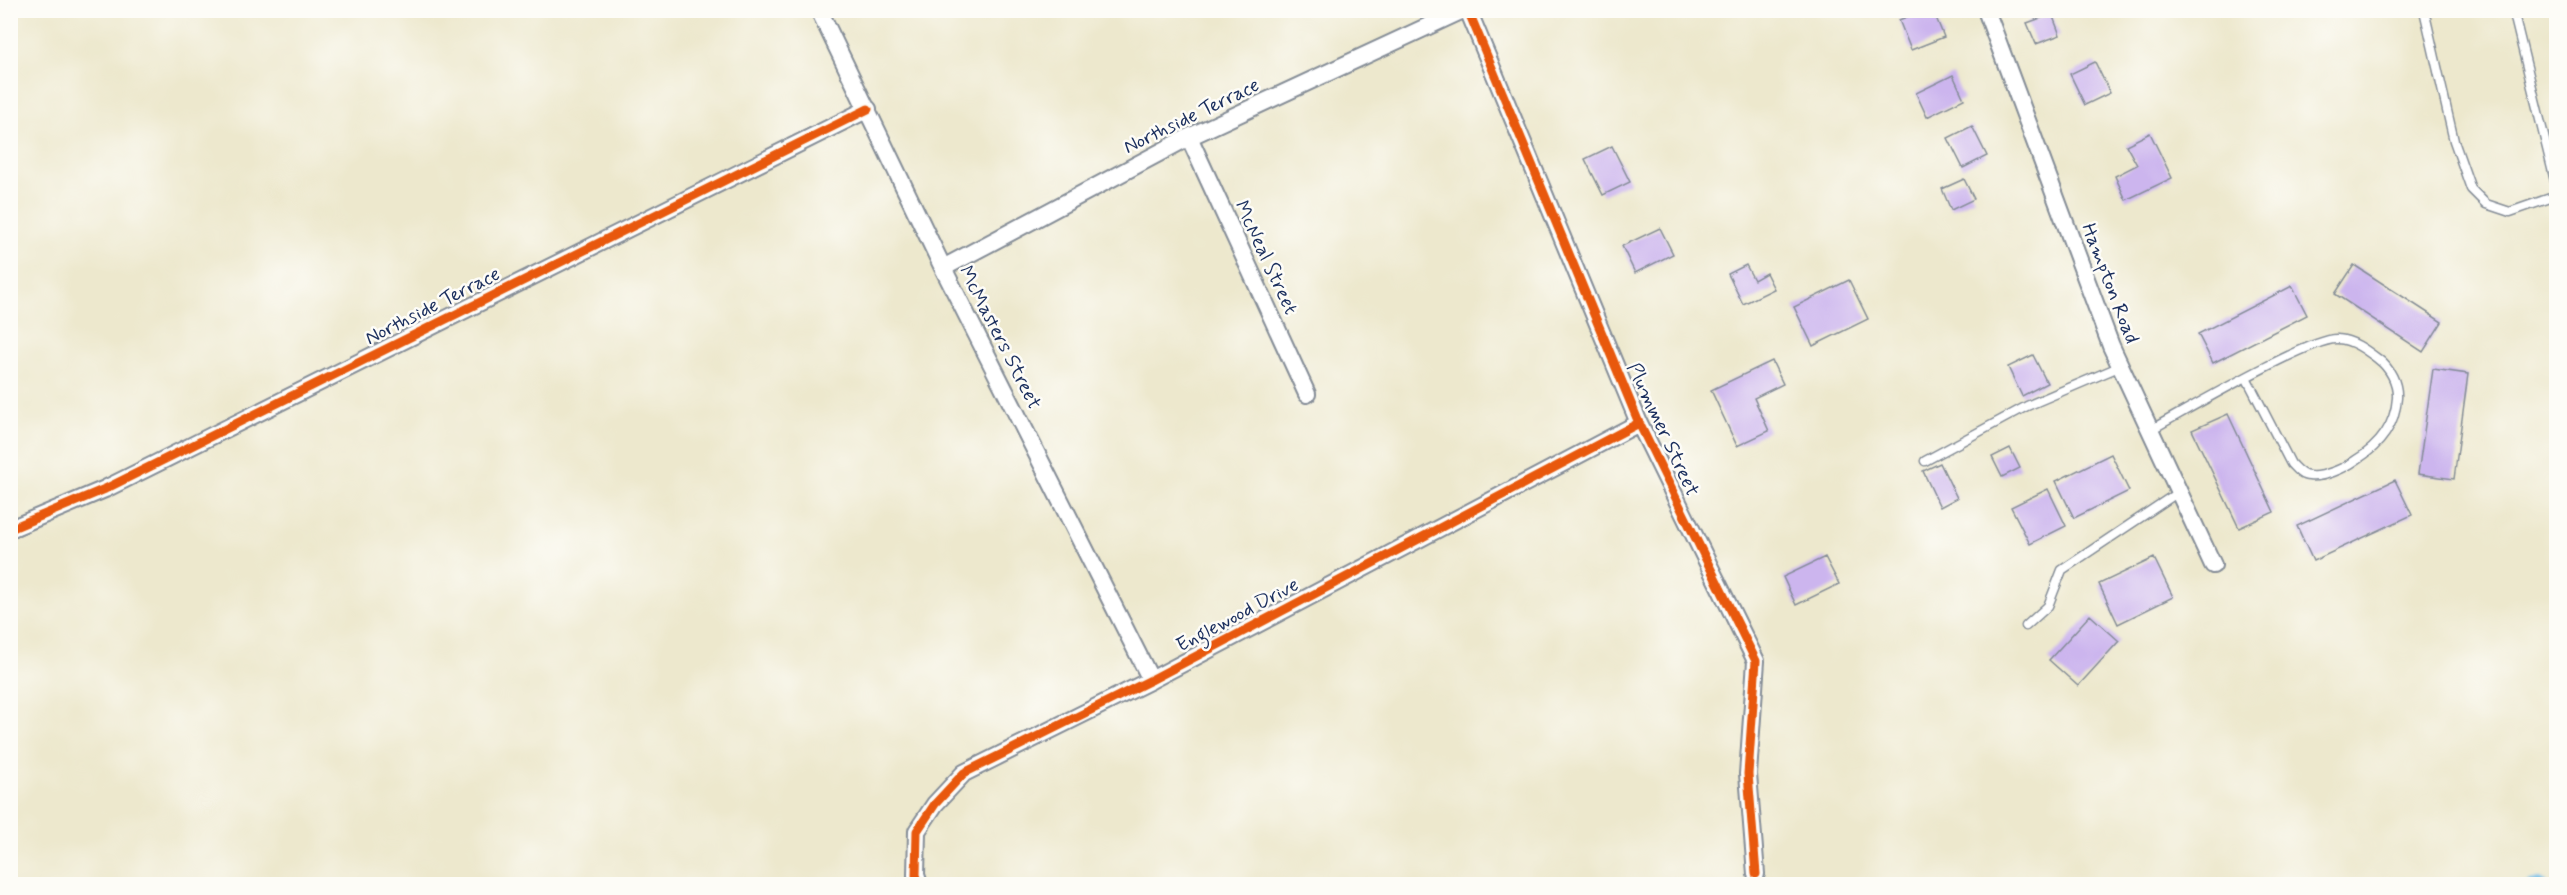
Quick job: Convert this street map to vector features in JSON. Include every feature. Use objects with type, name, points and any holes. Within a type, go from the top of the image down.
[{"type":"street","name":"McMasters Street","points":[[819,10],[943,268],[1151,680]]},
{"type":"street","name":"Northside Terrace","points":[[943,268],[1189,137],[1463,10]]},
{"type":"street","name":"Plummer Street","points":[[1468,10],[1639,423],[1756,661],[1749,774],[1756,874]]},
{"type":"street","name":"Hampton Road","points":[[1986,10],[2121,366],[2177,493],[2213,564]]},
{"type":"street","name":"Northside Terrace","points":[[10,529],[105,489],[868,109]]},
{"type":"street","name":"McNeal Street","points":[[1189,137],[1307,393]]},
{"type":"street","name":"Englewood Drive","points":[[919,885],[916,875],[917,831],[935,804],[964,773],[1151,680],[1639,423]]},
{"type":"lane","points":[[2424,10],[2454,141],[2471,189],[2486,204],[2510,212],[2556,196]]},
{"type":"lane","points":[[2513,10],[2556,185]]},
{"type":"lane","points":[[2150,430],[2247,378],[2293,354],[2336,338],[2350,341],[2383,362],[2393,377],[2397,398],[2387,432],[2377,447],[2351,464],[2309,477],[2300,473],[2291,464],[2247,378]]},
{"type":"lane","points":[[1925,461],[2027,406],[2121,366]]},
{"type":"lane","points":[[2026,626],[2048,606],[2062,570],[2177,493]]},
{"type":"building","points":[[1924,10],[1933,10],[1944,37],[1911,50],[1899,20]]},
{"type":"building","points":[[2052,14],[2060,35],[2036,44],[2027,23]]},
{"type":"building","points":[[2095,62],[2110,93],[2085,105],[2070,74]]},
{"type":"building","points":[[1953,75],[1964,99],[1927,117],[1916,93]]},
{"type":"building","points":[[1972,126],[1987,156],[1963,168],[1948,138]]},
{"type":"building","points":[[2150,133],[2172,178],[2126,200],[2115,176],[2137,165],[2126,145]]},
{"type":"building","points":[[1612,146],[1630,182],[1603,195],[1585,159]]},
{"type":"building","points":[[1964,179],[1974,199],[1951,210],[1942,189]]},
{"type":"building","points":[[1660,228],[1673,254],[1635,273],[1622,246]]},
{"type":"building","points":[[1746,265],[1754,280],[1766,273],[1774,289],[1743,304],[1728,274]]},
{"type":"building","points":[[2354,265],[2442,322],[2423,352],[2335,294]]},
{"type":"building","points":[[1849,280],[1868,319],[1813,346],[1794,307]]},
{"type":"building","points":[[2292,286],[2307,315],[2213,363],[2198,334]]},
{"type":"building","points":[[2033,355],[2047,383],[2022,396],[2008,367]]},
{"type":"building","points":[[1772,361],[1783,384],[1754,398],[1769,431],[1737,446],[1711,390]]},
{"type":"building","points":[[2433,369],[2468,374],[2454,479],[2418,474]]},
{"type":"building","points":[[2228,414],[2274,512],[2239,528],[2192,430]]},
{"type":"building","points":[[2010,448],[2020,468],[2002,477],[1992,457]]},
{"type":"building","points":[[2111,454],[2129,491],[2074,518],[2056,481]]},
{"type":"building","points":[[1940,463],[1957,498],[1940,507],[1923,471]]},
{"type":"building","points":[[2395,480],[2412,515],[2313,561],[2297,526]]},
{"type":"building","points":[[2048,489],[2066,526],[2030,544],[2011,507]]},
{"type":"building","points":[[1825,557],[1839,584],[1796,605],[1783,577]]},
{"type":"building","points":[[2154,558],[2173,597],[2118,624],[2099,584]]},
{"type":"building","points":[[2090,615],[2119,641],[2078,686],[2049,660]]},
{"type":"waterway","points":[[2531,884],[2540,881],[2544,884]]},
{"type":"cycle path","points":[[1468,10],[1639,423],[1756,661],[1748,774],[1756,874]]},
{"type":"cycle path","points":[[10,529],[105,489],[868,109]]},
{"type":"cycle path","points":[[919,884],[916,875],[917,831],[935,804],[964,773],[1151,680],[1639,423]]}]
